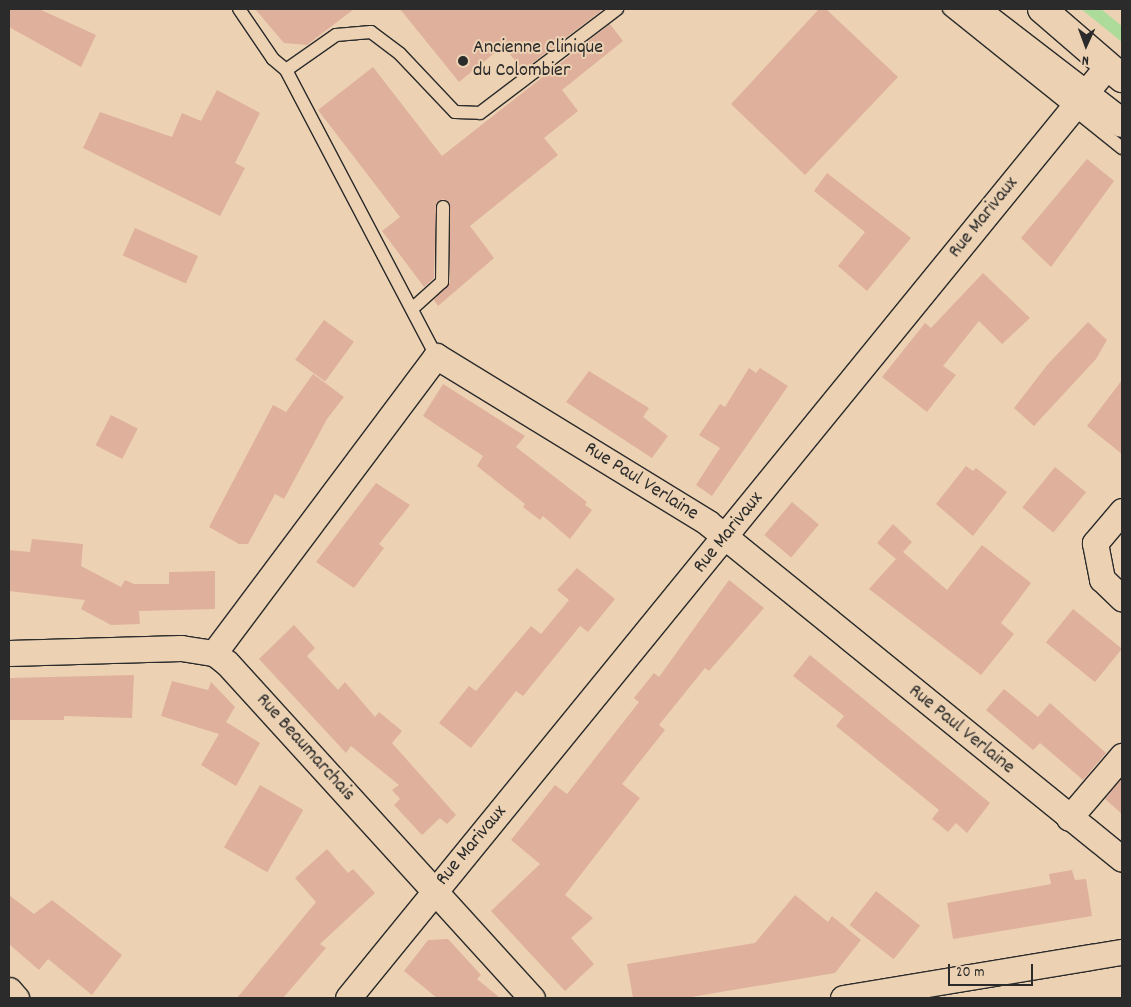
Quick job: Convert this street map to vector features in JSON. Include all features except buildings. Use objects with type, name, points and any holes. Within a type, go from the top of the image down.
[{"type":"street","points":[[974,9],[1080,100],[1122,123]]},
{"type":"street","points":[[1042,9],[1117,68]]},
{"type":"street","name":"Rue Marivaux","points":[[348,998],[725,538],[1080,100],[1117,68]]},
{"type":"street","points":[[9,653],[180,648],[214,653],[436,356]]},
{"type":"street","name":"Rue Paul Verlaine","points":[[436,356],[708,522],[725,538],[1068,818],[1122,859]]},
{"type":"street","points":[[1122,511],[1095,543],[1102,578],[1122,598]]},
{"type":"street","name":"Rue Beaumarchais","points":[[214,653],[228,663],[532,998]]},
{"type":"street","points":[[1068,818],[1122,756]]},
{"type":"street","points":[[843,998],[1122,952]]},
{"type":"street","points":[[9,990],[16,998]]},
{"type":"lane","points":[[239,9],[273,59],[286,70],[413,308],[436,356]]},
{"type":"lane","points":[[286,70],[336,35],[352,30],[371,32],[400,54],[454,112],[480,113],[617,9]]},
{"type":"lane","points":[[949,9],[1080,100],[1122,148]]},
{"type":"lane","points":[[1062,9],[1117,68]]},
{"type":"lane","points":[[413,308],[442,282],[443,207]]},
{"type":"green space","points":[[1081,9],[1101,9],[1122,26],[1122,42]]},
{"type":"place","name":"Ancienne Clinique du Colombier","points":[[463,61]]}]
